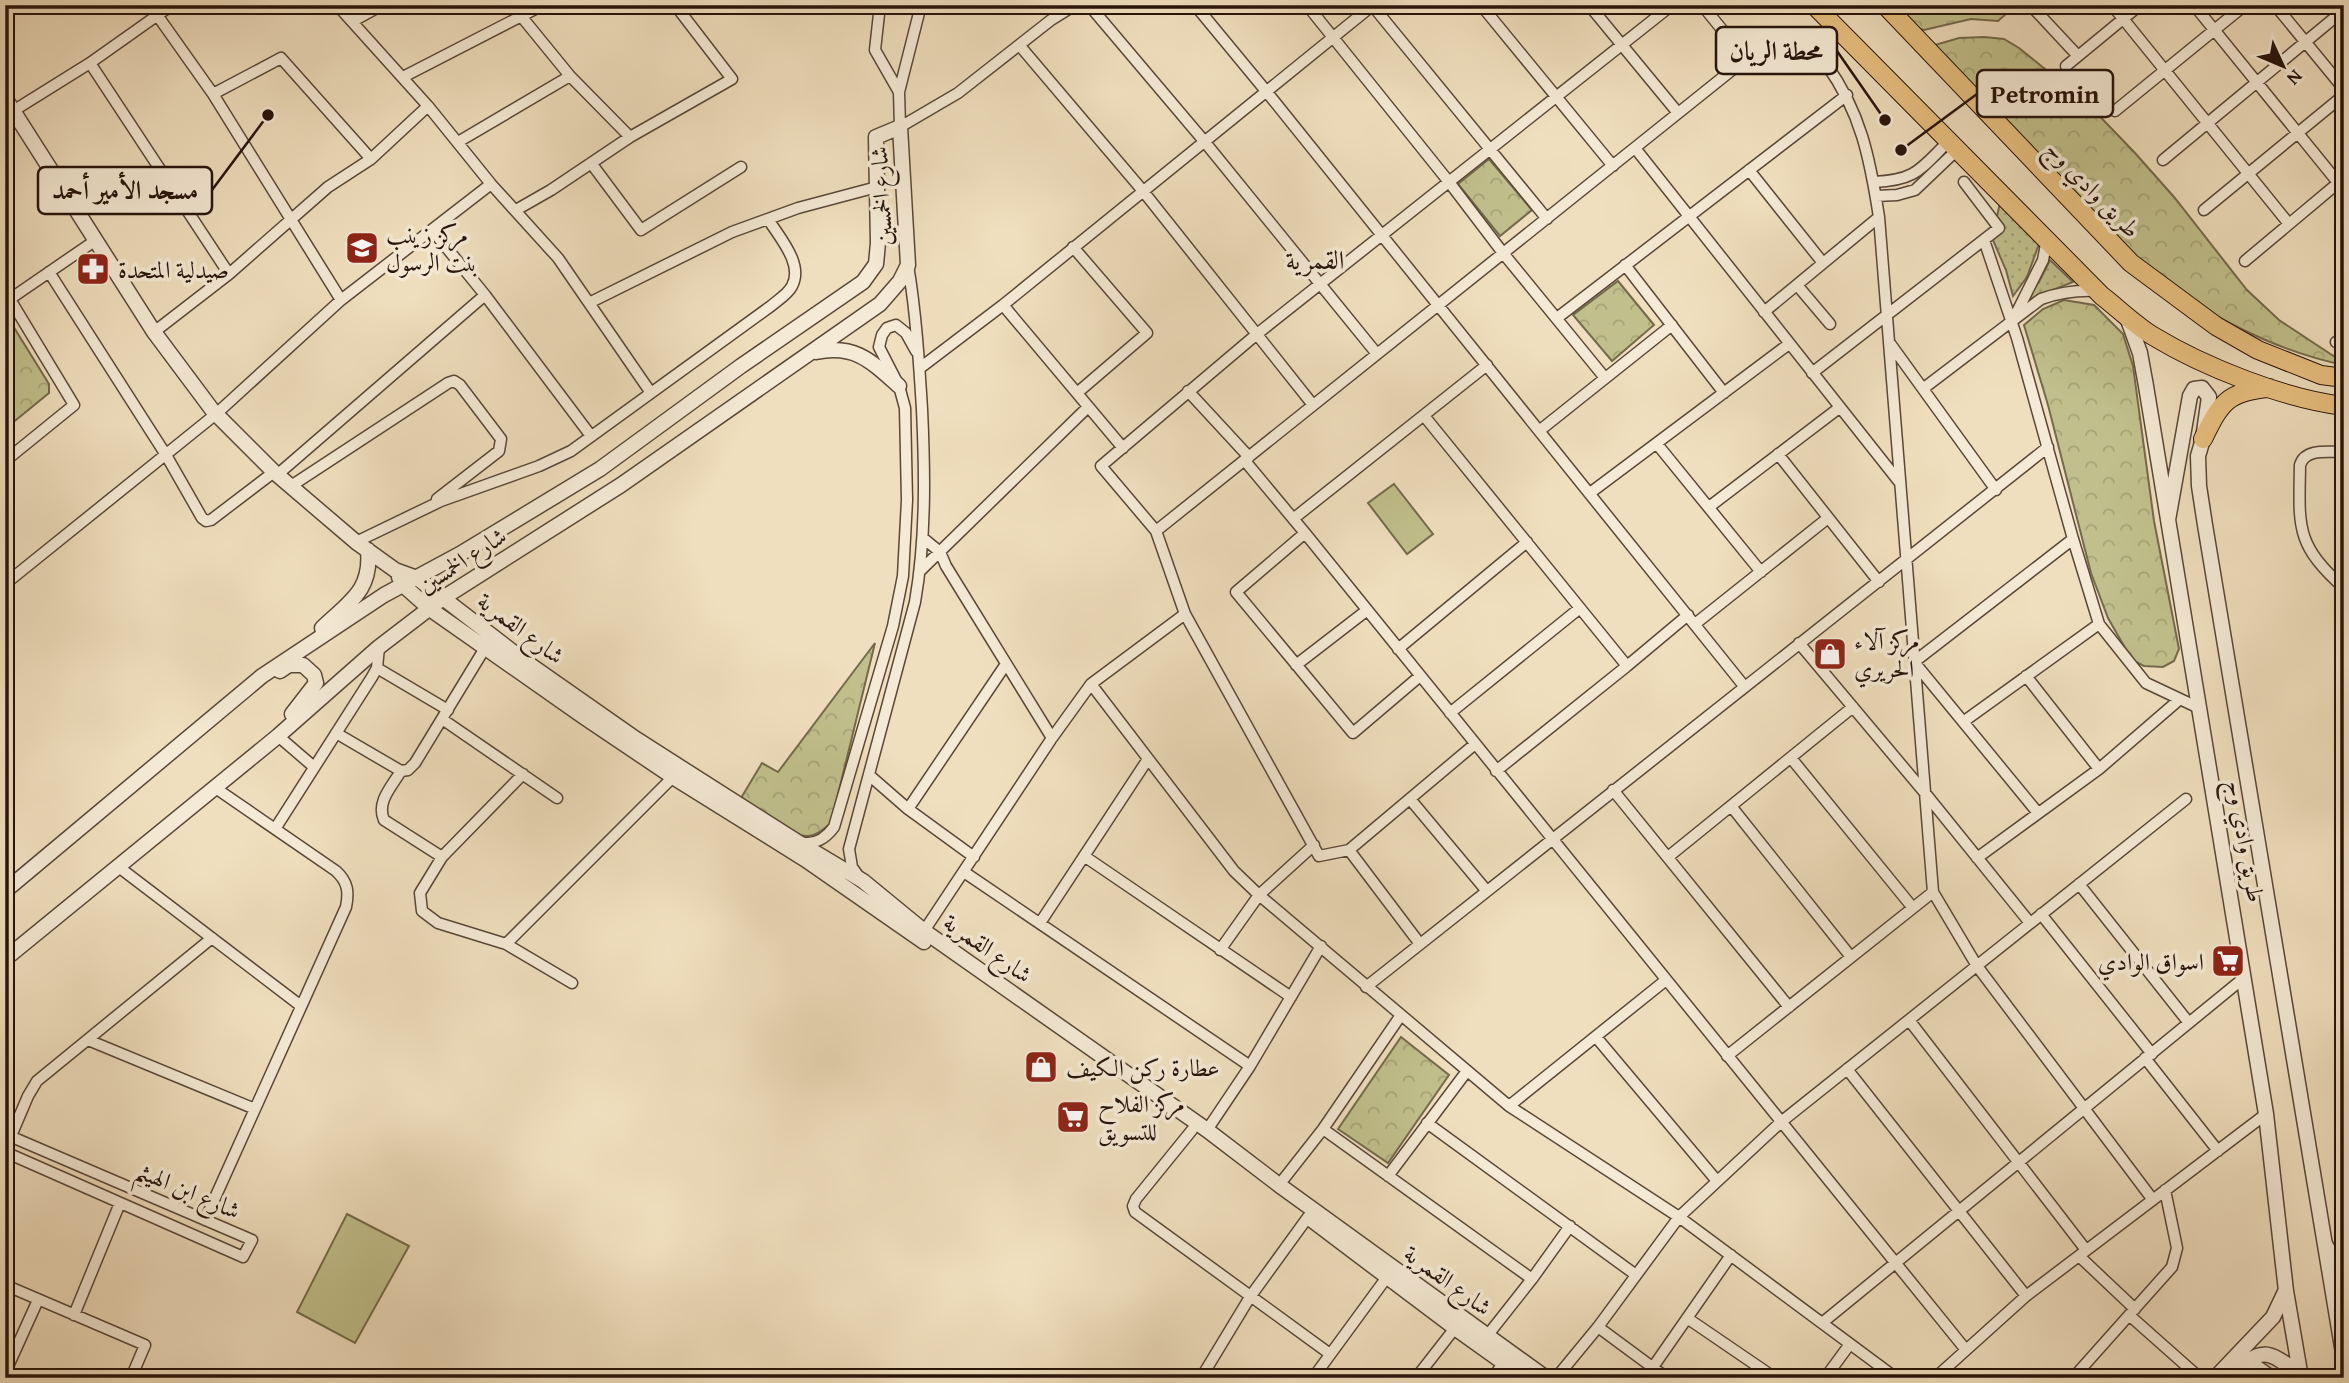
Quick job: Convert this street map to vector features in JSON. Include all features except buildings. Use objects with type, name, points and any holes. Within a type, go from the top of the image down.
[{"type":"main road","points":[[1814,5],[2097,291],[2152,335],[2202,362],[2269,388],[2321,403],[2344,406]]},
{"type":"main road","name":"طريق وادي وج","points":[[1885,5],[2131,263],[2216,326],[2258,350],[2321,375],[2344,378]]},
{"type":"main road","points":[[2203,439],[2218,409],[2229,399],[2252,389],[2269,388]]},
{"type":"street","points":[[8,108],[90,63],[153,10],[172,5]]},
{"type":"street","points":[[337,5],[403,77],[491,184],[558,258],[651,393]]},
{"type":"street","points":[[353,21],[382,5]]},
{"type":"street","points":[[403,77],[543,5]]},
{"type":"street","points":[[516,210],[630,137],[732,79],[673,5]]},
{"type":"street","points":[[880,5],[875,50],[899,92]]},
{"type":"street","points":[[921,5],[899,92],[900,128],[958,93],[1051,20],[1075,5]]},
{"type":"street","points":[[1089,5],[1204,141],[1377,354]]},
{"type":"street","points":[[1195,5],[1744,686]]},
{"type":"street","points":[[1307,5],[1605,378]]},
{"type":"street","points":[[919,368],[1003,304],[1373,5],[1546,219]]},
{"type":"street","points":[[1481,5],[1613,166]]},
{"type":"street","points":[[1589,5],[1678,113]]},
{"type":"street","points":[[1475,744],[1349,850],[1319,856],[1185,614],[1156,531],[1101,466],[1257,334],[1672,5]]},
{"type":"street","points":[[1702,5],[1746,59]]},
{"type":"street","points":[[2112,5],[2289,224]]},
{"type":"street","points":[[2066,66],[2140,5]]},
{"type":"street","points":[[2194,5],[2342,183],[2245,261]]},
{"type":"street","points":[[2115,111],[2245,5]]},
{"type":"street","points":[[2275,5],[2344,89]]},
{"type":"street","points":[[2036,7],[2078,56]]},
{"type":"street","points":[[153,10],[213,94],[341,300]]},
{"type":"street","points":[[2164,160],[2344,10]]},
{"type":"street","points":[[522,16],[570,76],[630,137]]},
{"type":"street","points":[[1156,531],[1772,38],[1798,37],[1815,49],[1847,95],[1863,135],[1874,183],[1879,217],[1933,892],[1977,966],[2153,1200]]},
{"type":"street","points":[[1020,46],[1143,191],[1313,405]]},
{"type":"street","points":[[213,94],[281,58],[371,159]]},
{"type":"street","points":[[90,63],[229,274]]},
{"type":"street","points":[[458,142],[570,76]]},
{"type":"street","points":[[1557,318],[1847,95]]},
{"type":"street","points":[[2204,210],[2344,95]]},
{"type":"street","points":[[154,332],[229,274],[328,187],[371,159],[428,106]]},
{"type":"street","name":"شارع القمرية","points":[[8,108],[154,332],[216,414],[276,474],[362,546],[395,570],[417,578],[517,655],[636,739],[863,881],[924,931],[1207,1130],[1546,1378]]},
{"type":"street","name":"شارع الخمسين","points":[[5,891],[262,676],[384,595],[460,554],[600,469],[741,366],[863,282],[876,264],[878,243],[876,137],[900,128],[908,265],[900,281],[880,304],[621,485],[443,598],[379,647],[120,868],[5,959]]},
{"type":"street","points":[[1874,183],[1912,176],[1953,146]]},
{"type":"street","points":[[1876,196],[1897,195],[1915,190],[1953,146]]},
{"type":"street","points":[[1634,148],[1900,483]]},
{"type":"street","points":[[591,163],[641,230],[741,167]]},
{"type":"street","points":[[1749,170],[1822,264]]},
{"type":"street","points":[[1812,373],[1999,228],[1964,182]]},
{"type":"street","points":[[5,584],[216,414],[341,300],[491,184]]},
{"type":"street","points":[[589,303],[732,232],[798,208],[877,187]]},
{"type":"street","points":[[1764,312],[1879,217]]},
{"type":"street","points":[[292,655],[358,594],[367,580],[369,565],[362,546],[441,501],[539,466],[571,451],[792,288],[796,265],[768,219]]},
{"type":"street","points":[[433,231],[485,295],[591,436]]},
{"type":"street","points":[[2012,322],[2043,260],[2047,239]]},
{"type":"street","points":[[5,461],[74,405],[8,295],[49,272],[96,240]]},
{"type":"street","points":[[1984,240],[2012,322],[2099,624],[2146,683],[2199,708]]},
{"type":"street","points":[[1073,247],[1147,333],[1077,393]]},
{"type":"street","points":[[863,881],[852,867],[849,849],[913,612],[921,570],[924,454],[916,318],[908,265]]},
{"type":"street","points":[[1625,265],[1724,393]]},
{"type":"street","points":[[49,272],[206,521],[276,474],[485,295]]},
{"type":"street","points":[[1797,285],[1830,324]]},
{"type":"street","points":[[1924,388],[2041,299],[2060,292],[2097,291]]},
{"type":"street","points":[[1003,304],[1123,448]]},
{"type":"street","name":"طريق وادي وج","points":[[2127,315],[2140,353],[2245,977],[2266,1114],[2286,1291],[2301,1376]]},
{"type":"street","points":[[796,841],[806,844],[820,840],[834,827],[893,626],[902,576],[907,500],[905,408],[899,386],[879,347],[887,328],[896,325],[906,332],[915,347],[919,368]]},
{"type":"street","points":[[1539,431],[1672,325]]},
{"type":"street","points":[[1889,342],[1996,490]]},
{"type":"street","points":[[1590,493],[1789,344]]},
{"type":"street","points":[[812,353],[835,348],[852,352],[867,359],[899,386]]},
{"type":"street","points":[[1293,519],[1487,366]]},
{"type":"street","points":[[291,486],[454,381],[460,385],[502,444],[499,451],[421,511]]},
{"type":"street","name":"طريق وادي وج","points":[[2168,520],[2190,396],[2194,389],[2198,388],[2205,390],[2209,397],[2198,456],[2205,525],[2344,1359]]},
{"type":"street","points":[[1188,391],[1247,459],[1496,771],[1966,1350]]},
{"type":"street","points":[[921,570],[1088,407]]},
{"type":"street","points":[[1709,507],[1839,408]]},
{"type":"street","points":[[1425,417],[1627,666]]},
{"type":"street","points":[[1657,444],[1761,572]]},
{"type":"street","points":[[1366,986],[2048,447]]},
{"type":"street","points":[[2344,452],[2307,453],[2302,457],[2299,515],[2305,544],[2323,569],[2344,588]]},
{"type":"street","points":[[1778,454],[1878,582]]},
{"type":"street","points":[[1496,771],[1627,666],[1761,572],[1828,518]]},
{"type":"street","points":[[1305,533],[1236,592],[1353,733],[1420,676]]},
{"type":"street","points":[[923,538],[940,552],[1052,738]]},
{"type":"street","points":[[1914,663],[2073,539]]},
{"type":"street","points":[[1398,649],[1527,542]]},
{"type":"street","name":"شارع القمرية","points":[[395,570],[403,585]]},
{"type":"street","points":[[403,585],[485,648],[673,777],[836,881],[1099,1062],[1525,1378]]},
{"type":"street","points":[[1450,713],[1580,608]]},
{"type":"street","points":[[1296,665],[1367,611]]},
{"type":"street","points":[[924,931],[1091,684],[1185,614]]},
{"type":"street","points":[[1963,722],[2099,624]]},
{"type":"street","points":[[1799,643],[1926,793],[2030,923]]},
{"type":"street","points":[[275,829],[377,668],[379,647]]},
{"type":"street","points":[[336,733],[401,771],[408,770],[415,764],[485,648]]},
{"type":"street","points":[[1914,663],[2038,813]]},
{"type":"street","points":[[908,809],[1006,664]]},
{"type":"street","points":[[230,703],[289,665],[303,665],[309,669],[316,683],[272,741],[314,767]]},
{"type":"street","points":[[377,668],[445,714],[557,798]]},
{"type":"street","points":[[2026,677],[2099,769]]},
{"type":"street","points":[[1091,684],[1234,871],[1259,895],[1509,1106],[1679,1217],[1896,1378]]},
{"type":"street","points":[[1978,858],[2099,769],[2180,699]]},
{"type":"street","points":[[1668,858],[1853,707]]},
{"type":"street","points":[[1040,923],[1148,758]]},
{"type":"street","points":[[1791,758],[1913,908]]},
{"type":"street","points":[[401,771],[382,803],[381,813],[384,820],[442,857]]},
{"type":"street","points":[[523,774],[442,857],[420,892],[419,901],[422,911],[438,923],[506,944],[572,983]]},
{"type":"street","points":[[869,775],[908,809],[974,857]]},
{"type":"street","points":[[506,944],[673,777]]},
{"type":"street","points":[[205,1220],[345,907],[349,892],[343,878],[336,871],[214,787]]},
{"type":"street","points":[[1613,790],[1790,1007]]},
{"type":"street","points":[[1410,799],[1486,890]]},
{"type":"street","points":[[1556,1378],[1598,1327],[1679,1217],[1781,1122],[2186,799]]},
{"type":"street","points":[[1731,806],[1851,957]]},
{"type":"street","points":[[1220,950],[1259,895],[1314,845]]},
{"type":"street","points":[[1349,850],[1420,944]]},
{"type":"street","points":[[1084,856],[1291,997]]},
{"type":"street","points":[[120,868],[301,1006]]},
{"type":"street","points":[[964,872],[1250,1066]]},
{"type":"street","points":[[2080,884],[2189,1023]]},
{"type":"street","points":[[1727,1056],[1933,892]]},
{"type":"street","points":[[2041,914],[2218,1151]]},
{"type":"street","points":[[8,1135],[37,1081],[212,939]]},
{"type":"street","points":[[1207,1130],[1250,1066],[1321,946]]},
{"type":"street","points":[[1822,1323],[2245,977]]},
{"type":"street","points":[[1509,1106],[1666,980]]},
{"type":"street","points":[[1279,1185],[1323,1129],[1401,1016]]},
{"type":"street","points":[[1909,1020],[2018,1162],[2082,1253],[2132,1312],[2200,1378]]},
{"type":"street","points":[[1596,1037],[1717,1181]]},
{"type":"street","points":[[88,1040],[255,1109]]},
{"type":"street","points":[[1847,1069],[2025,1296]]},
{"type":"street","points":[[1388,1176],[1467,1070]]},
{"type":"street","points":[[1935,1378],[2025,1296],[2266,1114]]},
{"type":"street","points":[[1427,1123],[1636,1275]]},
{"type":"street","points":[[1323,1129],[1532,1279]]},
{"type":"street","points":[[1192,1130],[1136,1199],[1133,1206],[1135,1212],[1330,1354]]},
{"type":"street","name":"شارع ابن الهيثم","points":[[5,1152],[243,1257],[253,1240],[8,1135]]},
{"type":"street","points":[[2073,1378],[2172,1267],[2177,1248],[2165,1191]]},
{"type":"street","points":[[74,1315],[120,1203]]},
{"type":"street","points":[[1201,1378],[1250,1297],[1308,1217]]},
{"type":"street","points":[[1487,1336],[1570,1226]]},
{"type":"street","points":[[2325,1240],[2334,1255],[2344,1264]]},
{"type":"street","points":[[1653,1367],[1731,1255]]},
{"type":"street","points":[[1313,1378],[1387,1277]]},
{"type":"street","points":[[5,1285],[145,1345],[131,1378]]},
{"type":"street","points":[[2215,1378],[2273,1317],[2286,1291]]},
{"type":"street","points":[[5,1374],[38,1300]]},
{"type":"street","points":[[1688,1318],[1775,1378]]},
{"type":"street","points":[[1598,1327],[1667,1378]]},
{"type":"street","points":[[1416,1378],[1455,1328]]},
{"type":"street","points":[[1825,1378],[1850,1344]]},
{"type":"street","points":[[2230,1378],[2242,1366],[2262,1354],[2273,1355],[2301,1376]]},
{"type":"street","points":[[1493,1378],[1503,1363]]},
{"type":"street","points":[[2242,1366],[2258,1366],[2275,1378]]},
{"type":"green space","points":[[1892,5],[2004,5],[2007,13],[1998,21],[1971,19],[1924,30],[1916,28]]},
{"type":"green space","points":[[1959,38],[2004,39],[2019,48],[2087,103],[2174,197],[2247,290],[2279,320],[2344,365],[2291,350],[2238,328],[2188,299],[2137,259],[1935,45]]},
{"type":"green space","points":[[1489,159],[1532,210],[1500,236],[1458,184]]},
{"type":"green space","points":[[2000,203],[2039,244],[2027,277],[2013,296],[2006,270],[1992,238]]},
{"type":"green space","points":[[2050,260],[2073,282],[2023,302],[2039,282]]},
{"type":"green space","points":[[1618,281],[1654,325],[1612,361],[1573,315]]},
{"type":"green space","points":[[2064,300],[2094,305],[2123,334],[2133,366],[2154,521],[2179,649],[2174,661],[2163,667],[2144,666],[2132,660],[2108,618],[2091,573],[2048,405],[2024,325],[2043,309]]},
{"type":"green space","points":[[5,313],[49,384],[49,393],[5,429]]},
{"type":"green space","points":[[1394,484],[1433,534],[1407,554],[1368,503]]},
{"type":"green space","points":[[875,643],[831,823],[810,836],[791,832],[772,822],[741,798],[762,763],[778,772]]},
{"type":"green space","points":[[1401,1037],[1449,1075],[1388,1163],[1338,1129]]},
{"type":"green space","points":[[347,1214],[409,1246],[355,1343],[297,1312]]},
{"type":"place","name":"مسجد الأمير أحمد","points":[[268,115]]},
{"type":"place","name":"محطة الريان","points":[[1885,120]]},
{"type":"place","name":"Petromin","points":[[1901,150]]},
{"type":"place","name":"مركز زينب بنت الرسول","points":[[362,248]]},
{"type":"place","name":"صيدلية المتحدة","points":[[93,269]]},
{"type":"place","name":"مركز آلاء الحريري","points":[[1830,654]]},
{"type":"place","name":"اسواق الوادي","points":[[2228,961]]},
{"type":"place","name":"عطارة ركن الكيف","points":[[1041,1067]]},
{"type":"place","name":"مركز الفلاح للتسويق","points":[[1073,1117]]},
{"type":"district","name":"القمرية","points":[[1315,259]]}]
